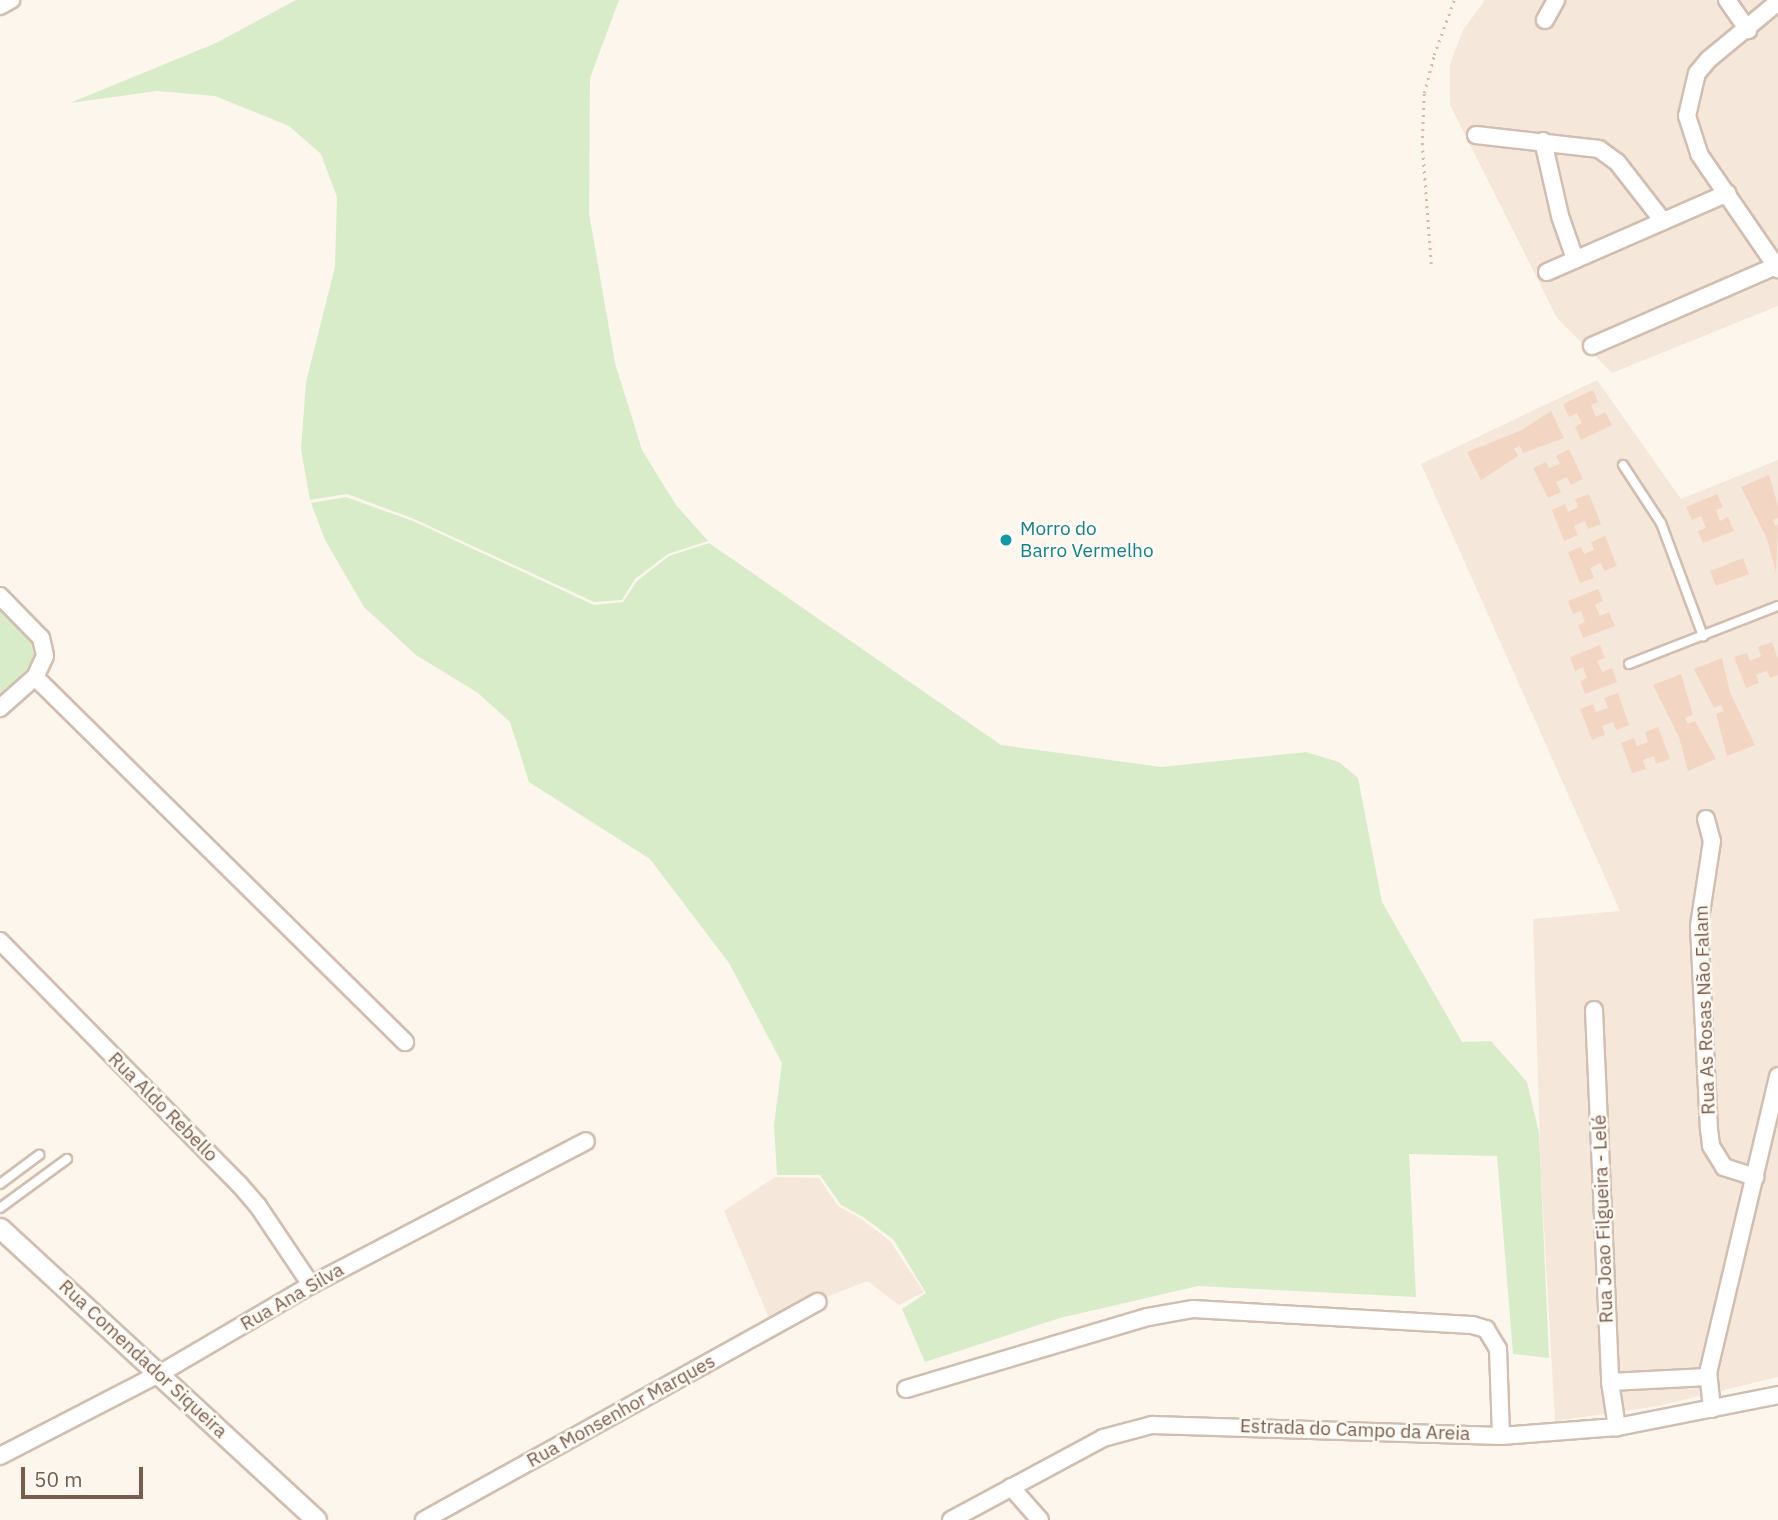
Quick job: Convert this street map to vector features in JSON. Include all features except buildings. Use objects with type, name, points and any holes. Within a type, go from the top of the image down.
[{"type":"street","points":[[0,6],[11,0]]},
{"type":"street","points":[[1545,20],[1556,0]]},
{"type":"street","points":[[1727,0],[1748,30]]},
{"type":"street","points":[[1592,346],[1777,268],[1699,154],[1687,116],[1697,73],[1708,60],[1748,30],[1778,2]]},
{"type":"street","points":[[1476,135],[1589,146],[1609,154],[1663,221]]},
{"type":"street","points":[[1543,141],[1556,204],[1575,259]]},
{"type":"street","points":[[1547,272],[1728,194]]},
{"type":"street","points":[[0,596],[41,638],[45,656],[35,677],[0,708]]},
{"type":"street","points":[[35,677],[405,1042]]},
{"type":"street","name":"Rua As Rosas Não Falam","points":[[1706,819],[1712,841],[1699,926],[1709,1129],[1712,1146],[1724,1167],[1755,1177]]},
{"type":"street","name":"Rua Aldo Rebello","points":[[0,942],[239,1184],[258,1206],[311,1285]]},
{"type":"street","name":"Rua Joao Filgueira - Lelé","points":[[1594,1010],[1610,1382],[1617,1427]]},
{"type":"street","points":[[1712,1409],[1708,1377],[1778,1076]]},
{"type":"street","name":"Rua Ana Silva","points":[[0,1457],[159,1374],[311,1285],[586,1141]]},
{"type":"street","name":"Rua Comendador Siqueira","points":[[0,1228],[316,1520]]},
{"type":"street","name":"Rua Monsenhor Marques","points":[[424,1520],[818,1302]]},
{"type":"street","points":[[906,1389],[1148,1317],[1193,1309],[1472,1325],[1486,1328],[1498,1349],[1501,1436]]},
{"type":"street","points":[[1610,1382],[1708,1377]]},
{"type":"street","name":"Estrada do Campo da Areia","points":[[951,1520],[1103,1438],[1152,1425],[1501,1436],[1617,1427],[1778,1395]]},
{"type":"street","points":[[1011,1487],[1040,1520]]},
{"type":"lane","points":[[1623,466],[1661,523],[1703,636]]},
{"type":"lane","points":[[1629,664],[1778,606]]},
{"type":"lane","points":[[0,1184],[39,1154]]},
{"type":"lane","points":[[0,1208],[67,1159]]},
{"type":"path","points":[[1431,264],[1422,145],[1424,93],[1434,55],[1454,0]]},
{"type":"shaded area","points":[[1485,0],[1778,0],[1778,306],[1612,373],[1557,318],[1450,105],[1450,64],[1463,30]]},
{"type":"shaded area","points":[[1597,380],[1681,499],[1778,460],[1778,1377],[1658,1406],[1555,1421],[1541,1176],[1533,919],[1620,911],[1421,464]]},
{"type":"shaded area","points":[[775,1177],[819,1178],[838,1206],[860,1218],[890,1241],[924,1292],[899,1305],[867,1281],[801,1307],[771,1323],[724,1211]]},
{"type":"green space","points":[[296,0],[619,0],[590,78],[589,213],[615,363],[642,450],[676,505],[708,541],[668,554],[635,579],[622,600],[594,602],[414,519],[347,494],[310,500],[301,449],[306,382],[335,267],[337,197],[321,154],[289,126],[215,96],[157,91],[70,103],[216,43]]},
{"type":"green space","points":[[346,497],[413,521],[594,605],[623,602],[637,581],[669,556],[709,543],[1001,745],[1161,767],[1306,752],[1339,762],[1358,778],[1382,902],[1462,1042],[1491,1041],[1527,1082],[1539,1133],[1549,1358],[1513,1354],[1497,1156],[1409,1154],[1416,1297],[1198,1286],[1060,1318],[925,1362],[902,1309],[926,1293],[894,1240],[863,1217],[841,1205],[820,1175],[777,1175],[774,1125],[782,1063],[729,963],[650,859],[529,782],[510,722],[478,693],[416,655],[364,607],[325,540],[311,503]]},
{"type":"green space","points":[[0,607],[36,643],[38,659],[33,675],[0,705]]},
{"type":"place","name":"Morro do Barro Vermelho","points":[[1006,540]]}]
